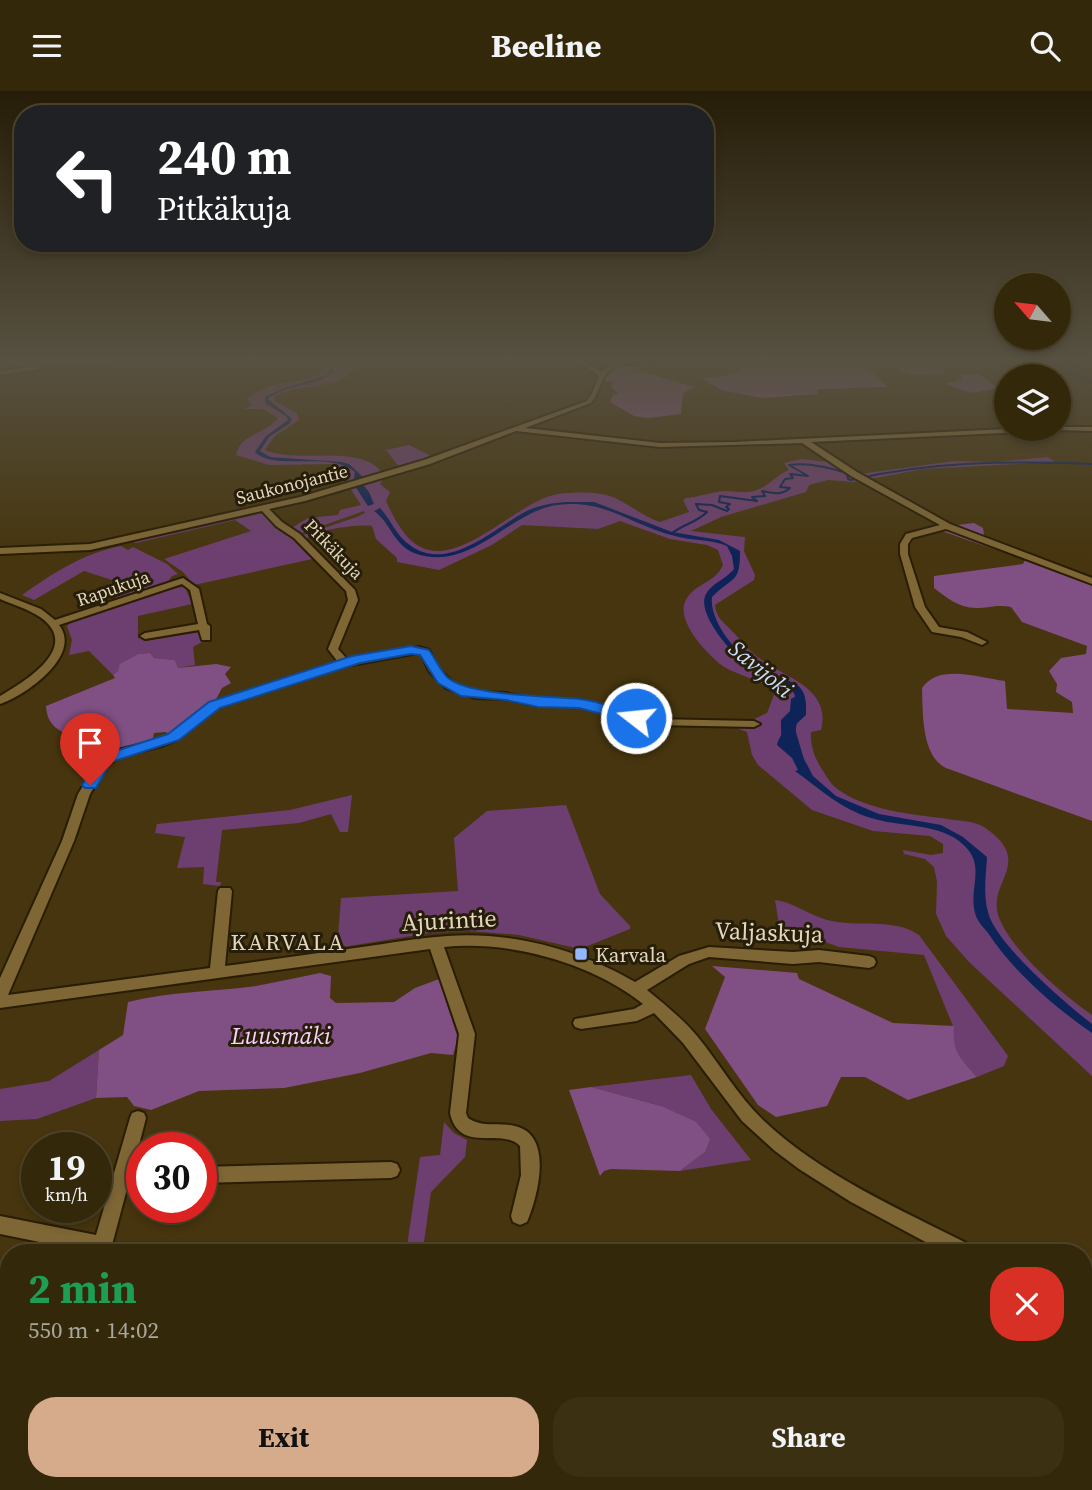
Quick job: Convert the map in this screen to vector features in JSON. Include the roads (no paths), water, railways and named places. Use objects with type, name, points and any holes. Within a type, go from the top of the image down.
[{"type":"street","points":[[515,429],[531,423]]},
{"type":"street","name":"Saukonojantie","points":[[0,551],[68,550],[264,508],[365,482],[515,429],[660,445],[994,432]]},
{"type":"street","points":[[1071,429],[1092,429]]},
{"type":"street","points":[[803,441],[860,478],[947,526],[1092,581]]},
{"type":"street","name":"Pitkäkuja","points":[[264,508],[278,524],[298,536],[350,590],[353,600],[333,649],[344,663]]},
{"type":"street","points":[[947,526],[909,536],[904,544],[904,554],[920,607],[936,630],[963,634],[982,642]]},
{"type":"street","points":[[124,540],[136,548]]},
{"type":"street","points":[[183,580],[194,589],[206,638]]},
{"type":"street","name":"Rapukuja","points":[[54,624],[183,580]]},
{"type":"street","points":[[0,596],[40,613],[54,624],[60,639],[56,657],[34,678],[0,701]]},
{"type":"street","points":[[145,635],[205,626]]},
{"type":"street","points":[[0,995],[65,847],[76,814],[101,763],[119,753],[174,737],[215,705],[344,663],[419,650],[425,652],[433,669],[450,686],[475,695],[506,696],[538,703],[580,703],[654,722],[754,724]]},
{"type":"street","points":[[217,973],[225,891]]},
{"type":"street","name":"Ajurintie","points":[[0,1002],[435,943],[483,941],[520,944],[553,951],[601,970],[636,989],[656,1005],[688,1037],[757,1124],[810,1167],[948,1244]]},
{"type":"street","points":[[435,943],[467,1034],[458,1113],[460,1122],[476,1131],[517,1134],[524,1137],[530,1146],[528,1191],[520,1216]]},
{"type":"street","name":"Valjaskuja","points":[[636,989],[684,960],[709,952],[793,958],[819,956],[869,962]]},
{"type":"street","points":[[581,1023],[637,1015],[656,1005]]},
{"type":"street","points":[[105,1244],[138,1118]]},
{"type":"street","points":[[217,1175],[391,1170]]},
{"type":"street","points":[[121,1177],[126,1177]]},
{"type":"street","points":[[0,1225],[79,1244]]},
{"type":"water","points":[[283,423],[289,423],[269,437],[260,451],[270,457],[341,462],[349,464],[363,477],[360,481],[374,504],[368,506],[353,483],[355,472],[344,466],[332,462],[264,458],[255,452],[266,436]]},
{"type":"water","points":[[565,502],[594,502],[672,532],[719,540],[740,551],[737,574],[712,597],[716,619],[729,641],[748,660],[803,691],[806,715],[794,726],[804,759],[813,776],[836,796],[879,814],[941,825],[963,837],[987,857],[986,898],[993,925],[1033,972],[1092,1024],[1092,1033],[1035,988],[980,923],[974,905],[973,859],[959,841],[939,831],[882,821],[860,814],[831,798],[795,771],[798,770],[792,758],[777,745],[795,710],[792,690],[756,673],[744,663],[718,635],[706,612],[706,594],[734,569],[727,546],[660,532],[604,509],[574,504],[539,510],[471,549],[434,557],[407,549],[374,511],[380,508],[411,546],[425,553],[440,554],[469,546],[528,511]]},
{"type":"waterway","points":[[671,534],[707,512],[699,510],[696,504],[712,505],[727,511],[729,509],[726,507],[730,504],[719,502],[720,496],[757,501],[752,497],[765,496],[762,491],[787,491],[790,488],[780,487],[785,479],[793,478],[790,474],[808,476],[789,465],[833,469],[847,473],[848,479],[851,480],[911,469],[971,464],[1092,464]]},
{"type":"waterway","name":"Savijoki","points":[[793,748],[788,734],[788,720],[797,711],[798,699]]},
{"type":"place","name":"Karvala","points":[[581,954]]},
{"type":"district","name":"KARVALA","points":[[288,942]]},
{"type":"park label","name":"Luusmäki","points":[[281,1035]]}]
